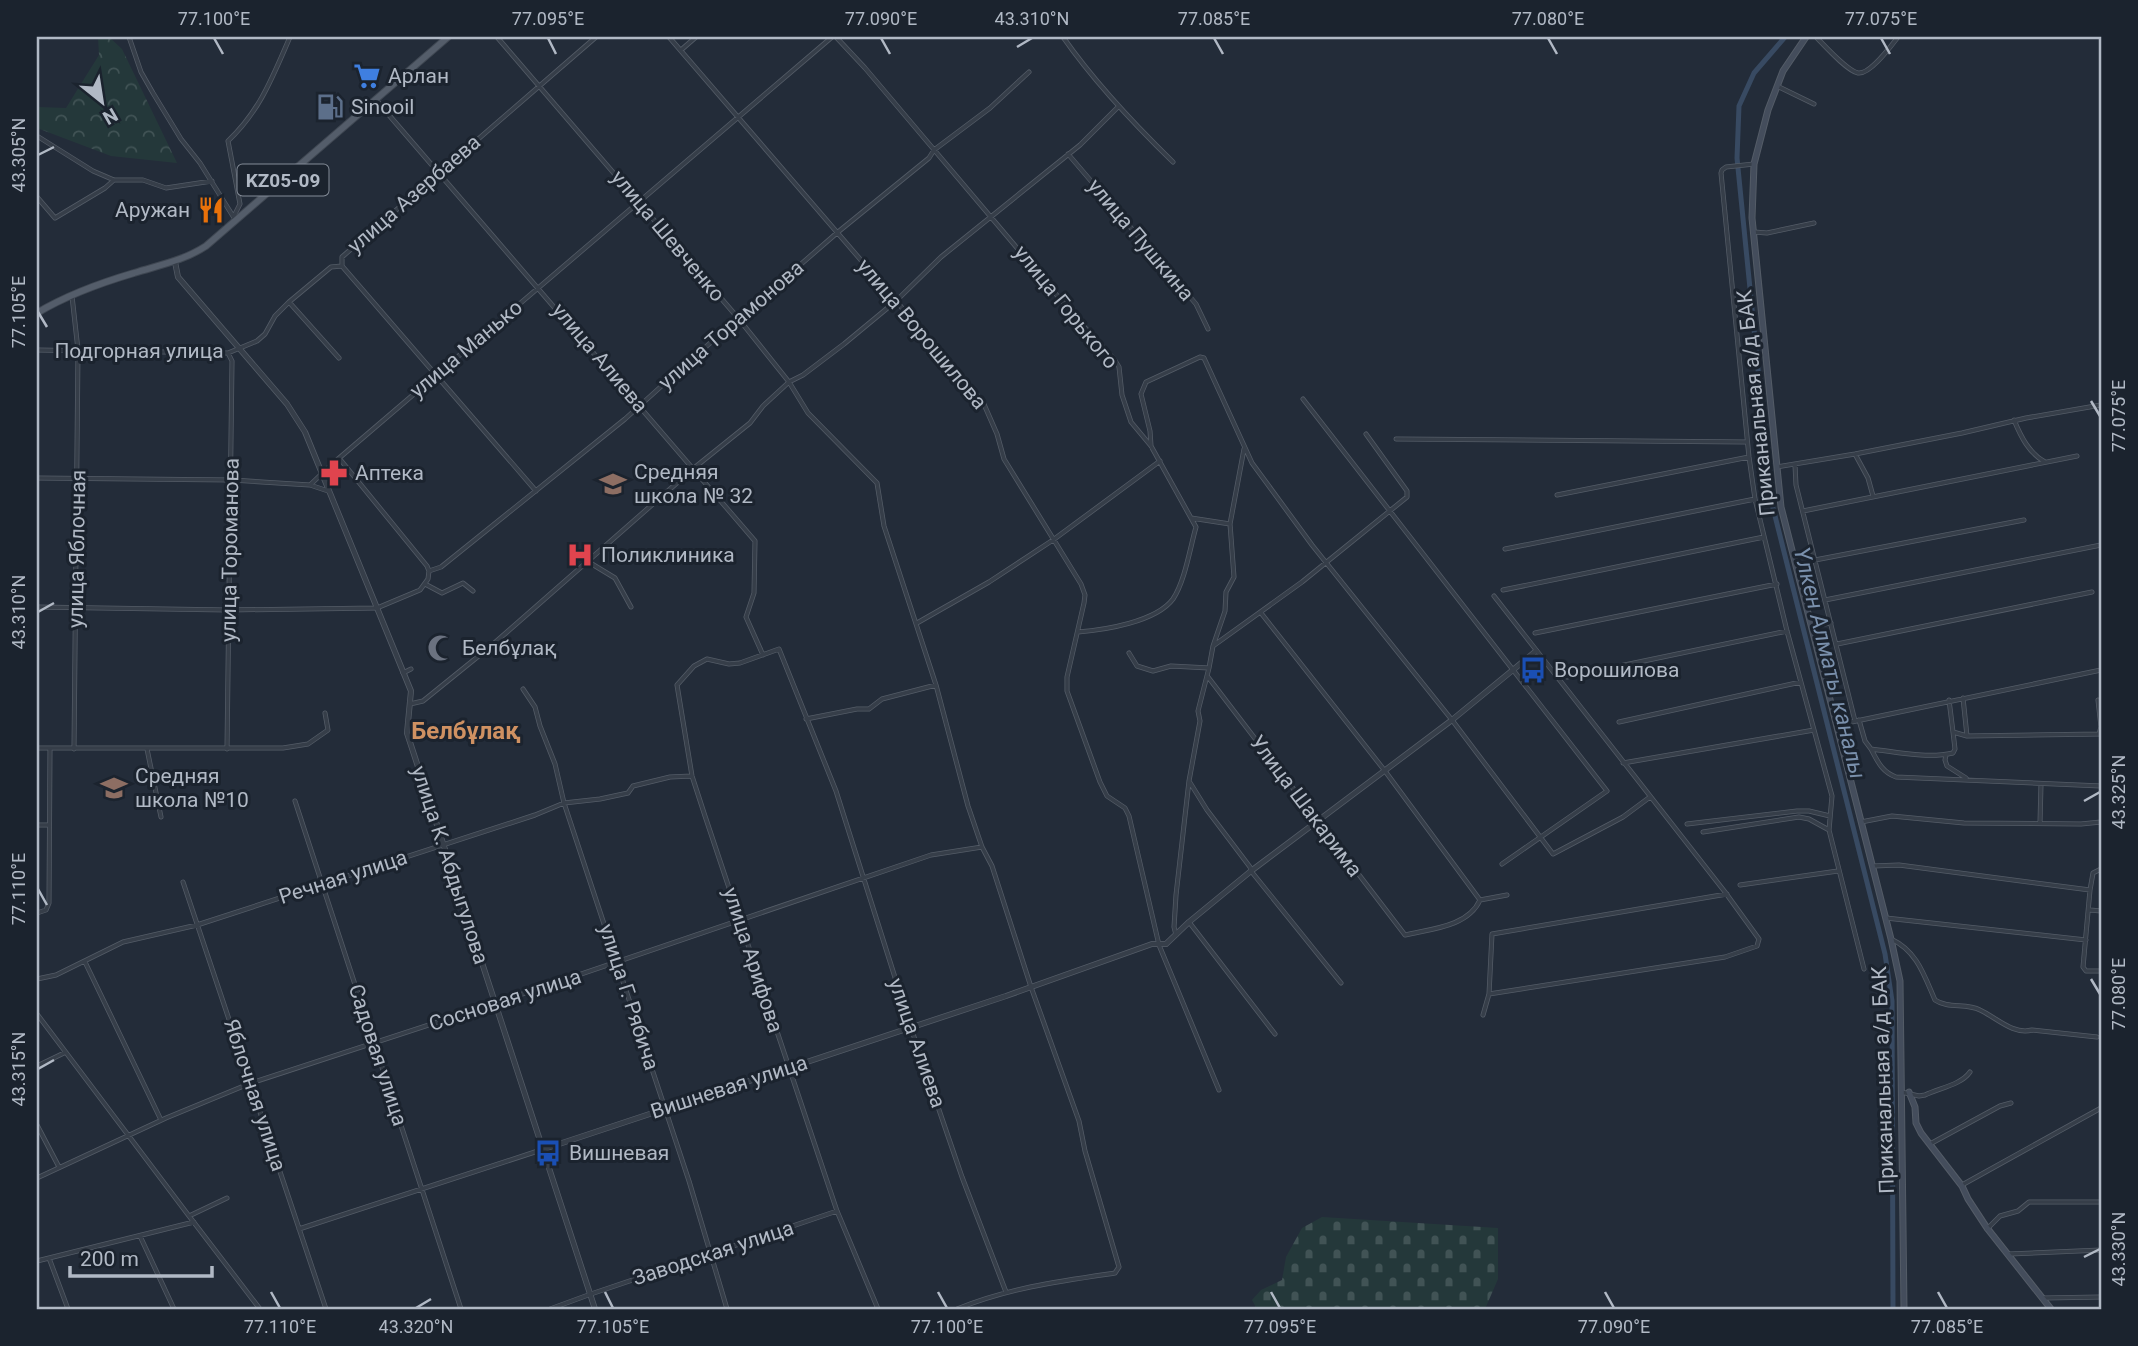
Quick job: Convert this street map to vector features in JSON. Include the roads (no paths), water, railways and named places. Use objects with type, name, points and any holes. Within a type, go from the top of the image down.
[{"type":"main road","name":"KZ05-09","points":[[37,313],[71,294],[135,272],[175,262],[206,246],[235,218],[448,37]]},
{"type":"main road","name":"Приканальная а/д БАК","points":[[1806,37],[1783,71],[1768,110],[1754,164],[1752,218],[1782,507],[1900,981],[1904,1309]]},
{"type":"main road","points":[[1909,1092],[1921,1133],[1962,1185],[1987,1229],[2051,1309]]},
{"type":"street","points":[[129,37],[141,72],[153,93],[235,218]]},
{"type":"street","points":[[235,218],[240,204],[228,141],[245,125],[265,93],[290,37]]},
{"type":"street","name":"улица Шевченко","points":[[497,37],[738,318],[789,382],[808,414],[877,483],[884,526],[936,685],[968,806],[982,847],[992,866],[1031,987],[1079,1121],[1119,1267],[1115,1273],[1038,1284],[1006,1292]]},
{"type":"street","name":"улица Азербаева","points":[[240,349],[265,334],[275,316],[289,302],[331,267],[342,266],[342,257],[596,37]]},
{"type":"street","name":"улица Ворошилова","points":[[669,37],[983,402],[1004,459],[1081,584],[1085,595],[1067,677],[1067,691],[1100,782],[1108,796],[1125,808],[1129,816],[1159,945],[1219,1090]]},
{"type":"street","points":[[681,50],[696,37]]},
{"type":"street","name":"улица Манько","points":[[310,485],[436,374],[834,37]]},
{"type":"street","name":"улица Горького","points":[[834,37],[1114,359],[1119,366],[1122,395],[1131,422],[1151,446],[1191,518]]},
{"type":"street","points":[[1063,37],[1086,71],[1174,162]]},
{"type":"street","points":[[1816,37],[1850,69],[1858,73],[1865,72],[1873,65],[1898,37]]},
{"type":"street","points":[[1820,41],[1824,37]]},
{"type":"street","name":"улица Торамонова","points":[[429,571],[441,567],[640,406],[738,318],[929,158],[934,150],[989,108],[1028,72]]},
{"type":"street","points":[[1777,86],[1814,104]]},
{"type":"street","name":"улица Алиева","points":[[376,99],[755,541],[754,593],[746,617],[763,655],[779,649],[836,791],[911,1028],[962,1177],[1006,1292]]},
{"type":"street","points":[[410,704],[423,701],[459,673],[694,468],[750,423],[763,406],[789,382],[817,365],[895,301],[942,257],[1068,155],[1118,107]]},
{"type":"street","points":[[37,136],[70,158],[114,180],[144,180],[166,188],[212,181]]},
{"type":"street","name":"улица Пушкина","points":[[1068,155],[1196,304],[1208,329]]},
{"type":"street","points":[[1754,164],[1726,167],[1721,173],[1749,457],[1755,499],[1787,631],[1832,796],[1829,830],[1864,969]]},
{"type":"street","points":[[37,197],[55,218],[114,180]]},
{"type":"street","points":[[1754,232],[1767,233],[1814,223]]},
{"type":"street","name":"улица К. Абдыгулова","points":[[175,262],[178,276],[287,404],[305,432],[411,691],[407,733],[595,1309]]},
{"type":"street","points":[[342,266],[536,491]]},
{"type":"street","name":"улица Яблочная","points":[[71,294],[78,350],[74,748]]},
{"type":"street","points":[[289,302],[339,358]]},
{"type":"street","name":"Подгорная улица","points":[[37,350],[228,353],[240,349]]},
{"type":"street","name":"улица Тороманова","points":[[227,749],[232,480],[232,362],[228,353]]},
{"type":"street","points":[[1151,446],[1141,394],[1144,386],[1200,357],[1204,358],[1252,463],[1553,854],[1623,817],[1650,797]]},
{"type":"street","points":[[1303,399],[1607,791],[1502,864]]},
{"type":"street","points":[[1776,467],[2101,405]]},
{"type":"street","points":[[2014,421],[2029,449],[2045,461]]},
{"type":"street","points":[[1213,646],[1302,582],[1407,496],[1407,491],[1366,434]]},
{"type":"street","points":[[1396,439],[1747,442]]},
{"type":"street","points":[[1177,935],[1174,927],[1176,895],[1189,781],[1200,721],[1198,711],[1213,646],[1225,611],[1226,592],[1234,577],[1230,524],[1244,447]]},
{"type":"street","points":[[1855,454],[1868,478],[1873,496]]},
{"type":"street","points":[[1803,511],[2077,456]]},
{"type":"street","points":[[1557,495],[1749,457]]},
{"type":"street","points":[[37,607],[228,610],[377,608],[420,590],[429,571],[422,558],[339,458]]},
{"type":"street","points":[[916,623],[989,582],[1053,540],[1160,461]]},
{"type":"street","points":[[1795,465],[1796,485],[1857,720],[1865,741],[1881,767],[1896,777],[2101,786]]},
{"type":"street","points":[[37,478],[232,480],[310,485],[330,492]]},
{"type":"street","points":[[1505,549],[1755,499]]},
{"type":"street","points":[[1191,518],[1230,524]]},
{"type":"street","points":[[1078,632],[1108,630],[1131,623],[1161,610],[1171,601],[1178,587],[1196,527],[1191,518]]},
{"type":"street","points":[[1815,560],[2024,520]]},
{"type":"street","points":[[1503,590],[1764,537]]},
{"type":"street","points":[[1825,600],[2101,545]]},
{"type":"street","points":[[587,561],[614,579],[631,607]]},
{"type":"street","points":[[425,584],[442,593],[463,583],[473,591]]},
{"type":"street","points":[[1535,633],[1777,584]]},
{"type":"street","points":[[1837,645],[2092,592]]},
{"type":"street","points":[[1489,994],[1725,957],[1757,946],[1759,939],[1727,894],[1494,596]]},
{"type":"street","points":[[1261,613],[1385,771],[1480,900],[1507,895]]},
{"type":"street","points":[[1812,625],[1831,623]]},
{"type":"street","points":[[1567,677],[1787,631]]},
{"type":"street","name":"Вишневая улица","points":[[299,1229],[911,1028],[1152,944],[1166,944],[1251,872],[1452,720],[1536,651]]},
{"type":"street","points":[[1129,653],[1137,666],[1153,671],[1171,666],[1209,668]]},
{"type":"street","name":"улица Арифова","points":[[763,655],[729,664],[707,659],[694,666],[677,684],[692,776],[837,1212],[878,1309]]},
{"type":"street","points":[[403,673],[411,669]]},
{"type":"street","points":[[1837,725],[2101,670]]},
{"type":"street","name":"Улица Шакарима","points":[[1208,677],[1405,935],[1460,920],[1476,908],[1480,900]]},
{"type":"street","points":[[1619,722],[1801,682]]},
{"type":"street","points":[[806,719],[869,709],[881,699],[936,685]]},
{"type":"street","name":"улица Г. Рябича","points":[[523,690],[535,707],[555,764],[564,803],[666,1108],[727,1309]]},
{"type":"street","points":[[1963,698],[1967,736]]},
{"type":"street","points":[[1871,749],[1918,754],[1953,753],[1955,749],[1949,700]]},
{"type":"street","points":[[1953,732],[1967,736],[2100,734],[2098,700]]},
{"type":"street","points":[[37,748],[283,748],[308,744],[328,730],[325,713]]},
{"type":"street","points":[[1623,763],[1814,730]]},
{"type":"street","points":[[37,913],[47,910],[49,903],[50,748]]},
{"type":"street","points":[[147,749],[161,817]]},
{"type":"street","points":[[1947,755],[1945,764],[1968,779]]},
{"type":"street","name":"Речная улица","points":[[37,979],[56,975],[123,942],[197,925],[535,815],[564,803],[628,793],[634,786],[670,777],[692,776]]},
{"type":"street","points":[[1189,781],[1251,872],[1341,983]]},
{"type":"street","points":[[2040,824],[2041,783]]},
{"type":"street","name":"Садовая улица","points":[[295,801],[461,1309]]},
{"type":"street","points":[[1687,824],[1797,811],[1830,816]]},
{"type":"street","points":[[1861,822],[1892,816],[1964,822],[2101,822]]},
{"type":"street","points":[[1703,832],[1799,817],[1809,819],[1829,830]]},
{"type":"street","points":[[37,825],[49,825]]},
{"type":"street","name":"Сосновая улица","points":[[37,1178],[160,1120],[251,1083],[931,855],[982,847]]},
{"type":"street","points":[[1873,866],[1899,864],[2090,890]]},
{"type":"street","points":[[2101,869],[2093,873],[2083,967],[2086,971],[2101,971]]},
{"type":"street","points":[[1740,885],[1838,871]]},
{"type":"street","name":"Яблочная улица","points":[[183,882],[326,1309]]},
{"type":"street","points":[[1483,1015],[1489,994],[1492,934],[1727,894]]},
{"type":"street","points":[[2090,910],[2101,911]]},
{"type":"street","points":[[1886,918],[2086,940]]},
{"type":"street","points":[[1189,922],[1275,1034]]},
{"type":"street","points":[[1891,939],[1918,960],[1935,1000],[1941,1004],[1979,1009],[2022,1033],[2032,1030],[2097,1037]]},
{"type":"street","points":[[85,962],[160,1120]]},
{"type":"street","points":[[37,1014],[260,1309]]},
{"type":"street","points":[[37,1066],[64,1052]]},
{"type":"street","points":[[1901,1092],[1925,1095],[1957,1083],[1969,1076],[1970,1072]]},
{"type":"street","points":[[1930,1144],[2000,1105],[2011,1103]]},
{"type":"street","points":[[1962,1185],[2101,1108]]},
{"type":"street","points":[[37,1125],[59,1167]]},
{"type":"street","points":[[189,1216],[227,1198]]},
{"type":"street","points":[[1987,1229],[2000,1216],[2018,1211],[2029,1202],[2101,1202]]},
{"type":"street","name":"Заводская улица","points":[[550,1309],[837,1212]]},
{"type":"street","points":[[37,1261],[194,1222]]},
{"type":"street","points":[[140,1236],[174,1309]]},
{"type":"street","points":[[2008,1255],[2101,1250]]},
{"type":"street","points":[[49,1258],[68,1309]]},
{"type":"street","points":[[957,1309],[1006,1292]]},
{"type":"street","points":[[2042,1298],[2101,1297]]},
{"type":"waterway","name":"Үлкен Алматы каналы","points":[[1785,37],[1754,73],[1739,106],[1737,158],[1771,500],[1885,954],[1892,1001],[1893,1309]]},
{"type":"place","name":"Арлан","points":[[367,76]]},
{"type":"place","name":"Sinooil","points":[[330,107]]},
{"type":"place","name":"Аружан","points":[[211,210]]},
{"type":"place","name":"Аптека","points":[[334,473]]},
{"type":"place","name":"Средняя школа № 32","points":[[613,484]]},
{"type":"place","name":"Поликлиника","points":[[580,555]]},
{"type":"place","name":"Белбұлақ","points":[[441,648]]},
{"type":"place","name":"Ворошилова","points":[[1533,670]]},
{"type":"place","name":"Средняя школа №10","points":[[114,788]]},
{"type":"place","name":"Вишневая","points":[[548,1153]]},
{"type":"district","name":"Белбұлақ","points":[[466,731]]}]
